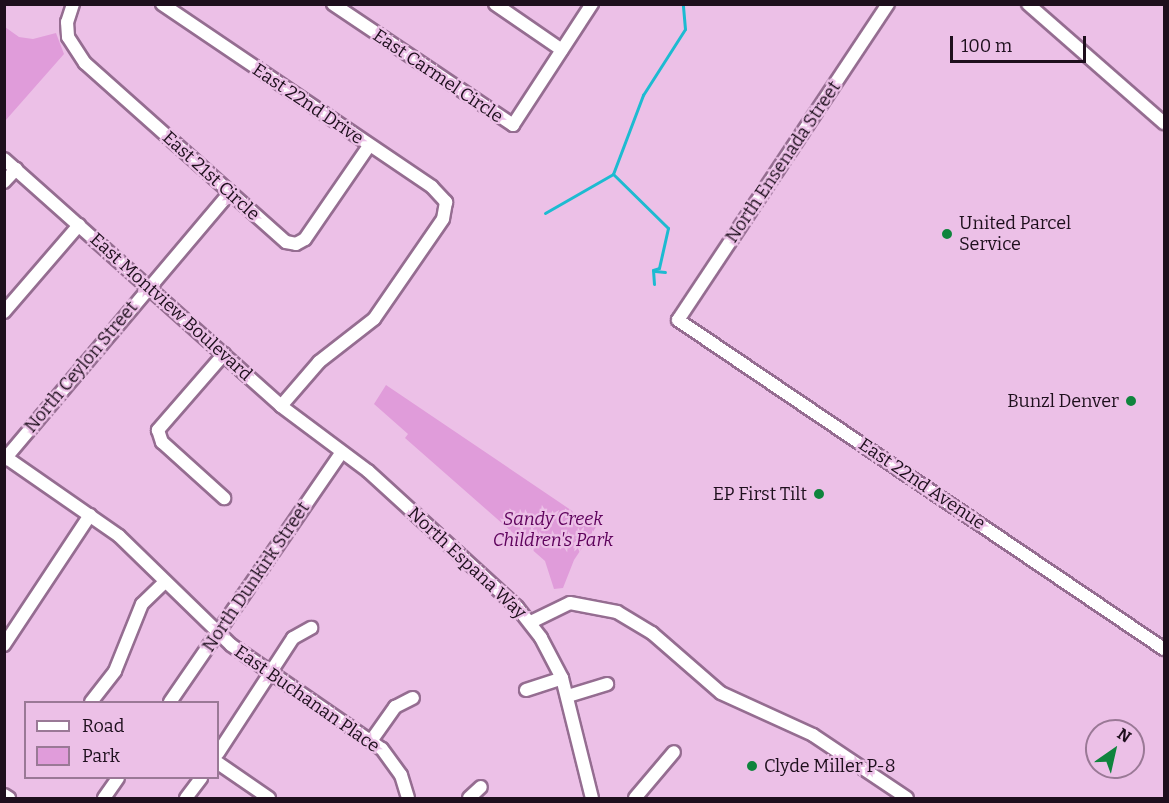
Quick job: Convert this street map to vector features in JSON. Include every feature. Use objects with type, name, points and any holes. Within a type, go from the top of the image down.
[{"type":"street","name":"East 21st Circle","points":[[73,4],[67,32],[74,50],[286,242],[296,244],[312,231],[369,146]]},
{"type":"street","name":"East 22nd Drive","points":[[162,4],[443,196],[447,209],[374,319],[319,362],[281,406]]},
{"type":"street","name":"East Carmel Circle","points":[[333,4],[513,125],[592,4]]},
{"type":"street","points":[[495,4],[562,50]]},
{"type":"street","name":"North Ensenada Street","points":[[678,320],[888,4]]},
{"type":"street","points":[[1028,4],[1164,123]]},
{"type":"street","name":"East Montview Boulevard","points":[[4,159],[281,406],[342,452]]},
{"type":"street","points":[[4,182],[16,169]]},
{"type":"street","name":"North Ceylon Street","points":[[5,458],[148,286],[230,193]]},
{"type":"street","points":[[4,312],[79,225]]},
{"type":"street","name":"East 22nd Avenue","points":[[678,320],[1164,649]]},
{"type":"street","points":[[224,354],[158,430],[162,442],[224,498]]},
{"type":"street","name":"North Espana Way","points":[[342,452],[436,532],[531,622],[562,678],[592,798]]},
{"type":"street","name":"North Dunkirk Street","points":[[171,701],[342,452]]},
{"type":"street","name":"East Buchanan Place","points":[[5,458],[90,515],[135,549],[165,582],[218,633],[270,672],[371,741],[393,762],[408,798]]},
{"type":"street","points":[[4,645],[90,515]]},
{"type":"street","points":[[92,701],[115,671],[136,613],[147,597],[165,582]]},
{"type":"street","points":[[531,622],[570,603],[617,612],[652,633],[727,697],[813,735],[907,798]]},
{"type":"street","points":[[219,751],[293,638],[311,628]]},
{"type":"street","points":[[526,690],[562,678]]},
{"type":"street","points":[[568,696],[607,684]]},
{"type":"street","points":[[371,741],[395,707],[413,698]]},
{"type":"street","points":[[635,798],[674,752]]},
{"type":"street","points":[[219,764],[269,798]]},
{"type":"street","points":[[104,798],[117,779]]},
{"type":"street","points":[[186,798],[200,779]]},
{"type":"street","points":[[468,798],[481,788]]},
{"type":"street","points":[[4,795],[9,798]]},
{"type":"green space","points":[[5,27],[19,37],[33,39],[56,33],[64,54],[5,121]]},
{"type":"green space","name":"Sandy Creek Children's Park","points":[[386,385],[596,527],[574,560],[563,588],[554,589],[545,561],[405,438],[408,434],[374,404]]},
{"type":"waterway","points":[[654,284],[653,270],[659,268],[668,228],[613,174],[643,95],[685,29],[683,4]]},
{"type":"waterway","points":[[545,213],[613,174]]},
{"type":"waterway","points":[[655,271],[665,272]]},
{"type":"place","name":"United Parcel Service","points":[[947,234]]},
{"type":"place","name":"Bunzl Denver","points":[[1131,401]]},
{"type":"place","name":"EP First Tilt","points":[[819,494]]},
{"type":"place","name":"Clyde Miller P-8","points":[[752,766]]}]
